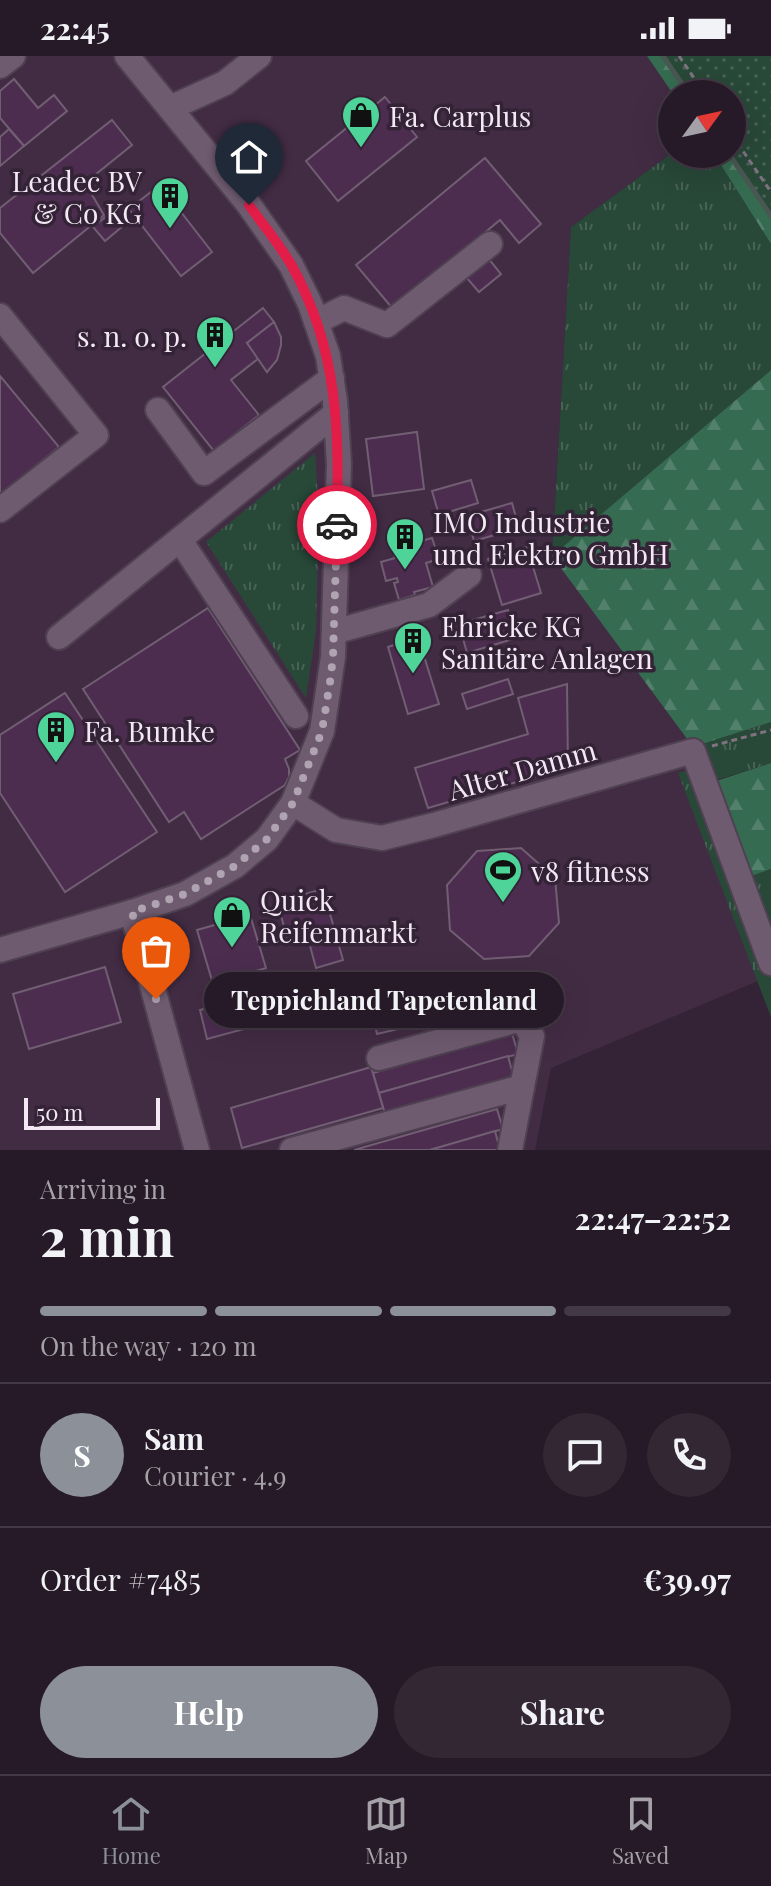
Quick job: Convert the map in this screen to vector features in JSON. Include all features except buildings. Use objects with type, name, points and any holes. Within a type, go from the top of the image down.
[{"type":"street","points":[[0,66],[13,56]]},
{"type":"street","points":[[2,946],[132,912],[185,894],[235,866],[267,839],[293,803],[322,731],[333,657],[339,464],[328,356],[291,265],[249,205],[127,56]]},
{"type":"street","points":[[170,108],[225,83],[259,56]]},
{"type":"street","points":[[316,322],[344,308],[387,325],[490,244]]},
{"type":"street","points":[[0,316],[96,435],[0,510]]},
{"type":"street","points":[[158,410],[204,473],[332,378]]},
{"type":"street","points":[[59,637],[336,413]]},
{"type":"street","points":[[180,540],[296,716]]},
{"type":"street","points":[[334,632],[429,605],[469,575]]},
{"type":"street","points":[[693,751],[771,963]]},
{"type":"street","name":"Alter Damm","points":[[293,803],[336,830],[382,838],[693,751]]},
{"type":"street","points":[[132,912],[191,1149]]},
{"type":"street","points":[[379,1058],[518,1020],[524,1023],[532,1036],[510,1150]]},
{"type":"street","points":[[292,1150],[522,1087]]},
{"type":"path","points":[[679,56],[695,80]]},
{"type":"path","points":[[746,155],[771,192]]},
{"type":"path","points":[[693,751],[771,730]]},
{"type":"shaded area","points":[[0,56],[647,56],[663,80],[658,80],[658,163],[571,227],[552,555],[693,747],[700,767],[679,774],[758,981],[551,1068],[535,1150],[0,1150]]},
{"type":"green space","points":[[647,56],[710,56],[725,80],[663,80]]},
{"type":"green space","points":[[665,56],[771,56],[771,220],[737,168],[746,168],[746,80],[680,80]]},
{"type":"green space","points":[[746,112],[771,151],[771,244],[723,168],[746,168]]},
{"type":"green space","points":[[658,163],[658,168],[723,168],[771,244],[771,370],[552,556],[571,227]]},
{"type":"green space","points":[[771,370],[771,722],[693,747],[552,556]]},
{"type":"green space","points":[[315,453],[319,514],[316,631],[306,698],[206,542]]},
{"type":"green space","points":[[771,722],[771,763],[707,783],[751,876],[771,869],[771,1017],[678,773],[700,767],[693,747]]},
{"type":"green space","points":[[771,763],[771,869],[751,876],[707,784]]},
{"type":"waterway","points":[[663,56],[679,80]]},
{"type":"waterway","points":[[738,168],[771,216]]},
{"type":"way so far","points":[[156,999],[132,912],[185,894],[235,866],[267,839],[293,803],[322,731],[333,657],[337,525]]},
{"type":"place","name":"Fa. Carplus","points":[[361,149]]},
{"type":"place","name":"Leadec BV & Co KG","points":[[170,230]]},
{"type":"place","name":"s. n. o. p.","points":[[215,369]]},
{"type":"place","name":"IMO Industrie und Elektro GmbH","points":[[405,571]]},
{"type":"place","name":"Ehricke KG Sanitäre Anlagen","points":[[413,675]]},
{"type":"place","name":"Fa. Bumke","points":[[56,764]]},
{"type":"place","name":"v8 fitness","points":[[503,904]]},
{"type":"place","name":"Quick Reifenmarkt","points":[[232,949]]},
{"type":"place","name":"Teppichland Tapetenland","points":[[156,999]]},
{"type":"route","points":[[249,205],[291,265],[310,304],[328,356],[335,401],[339,464],[337,525]]}]
